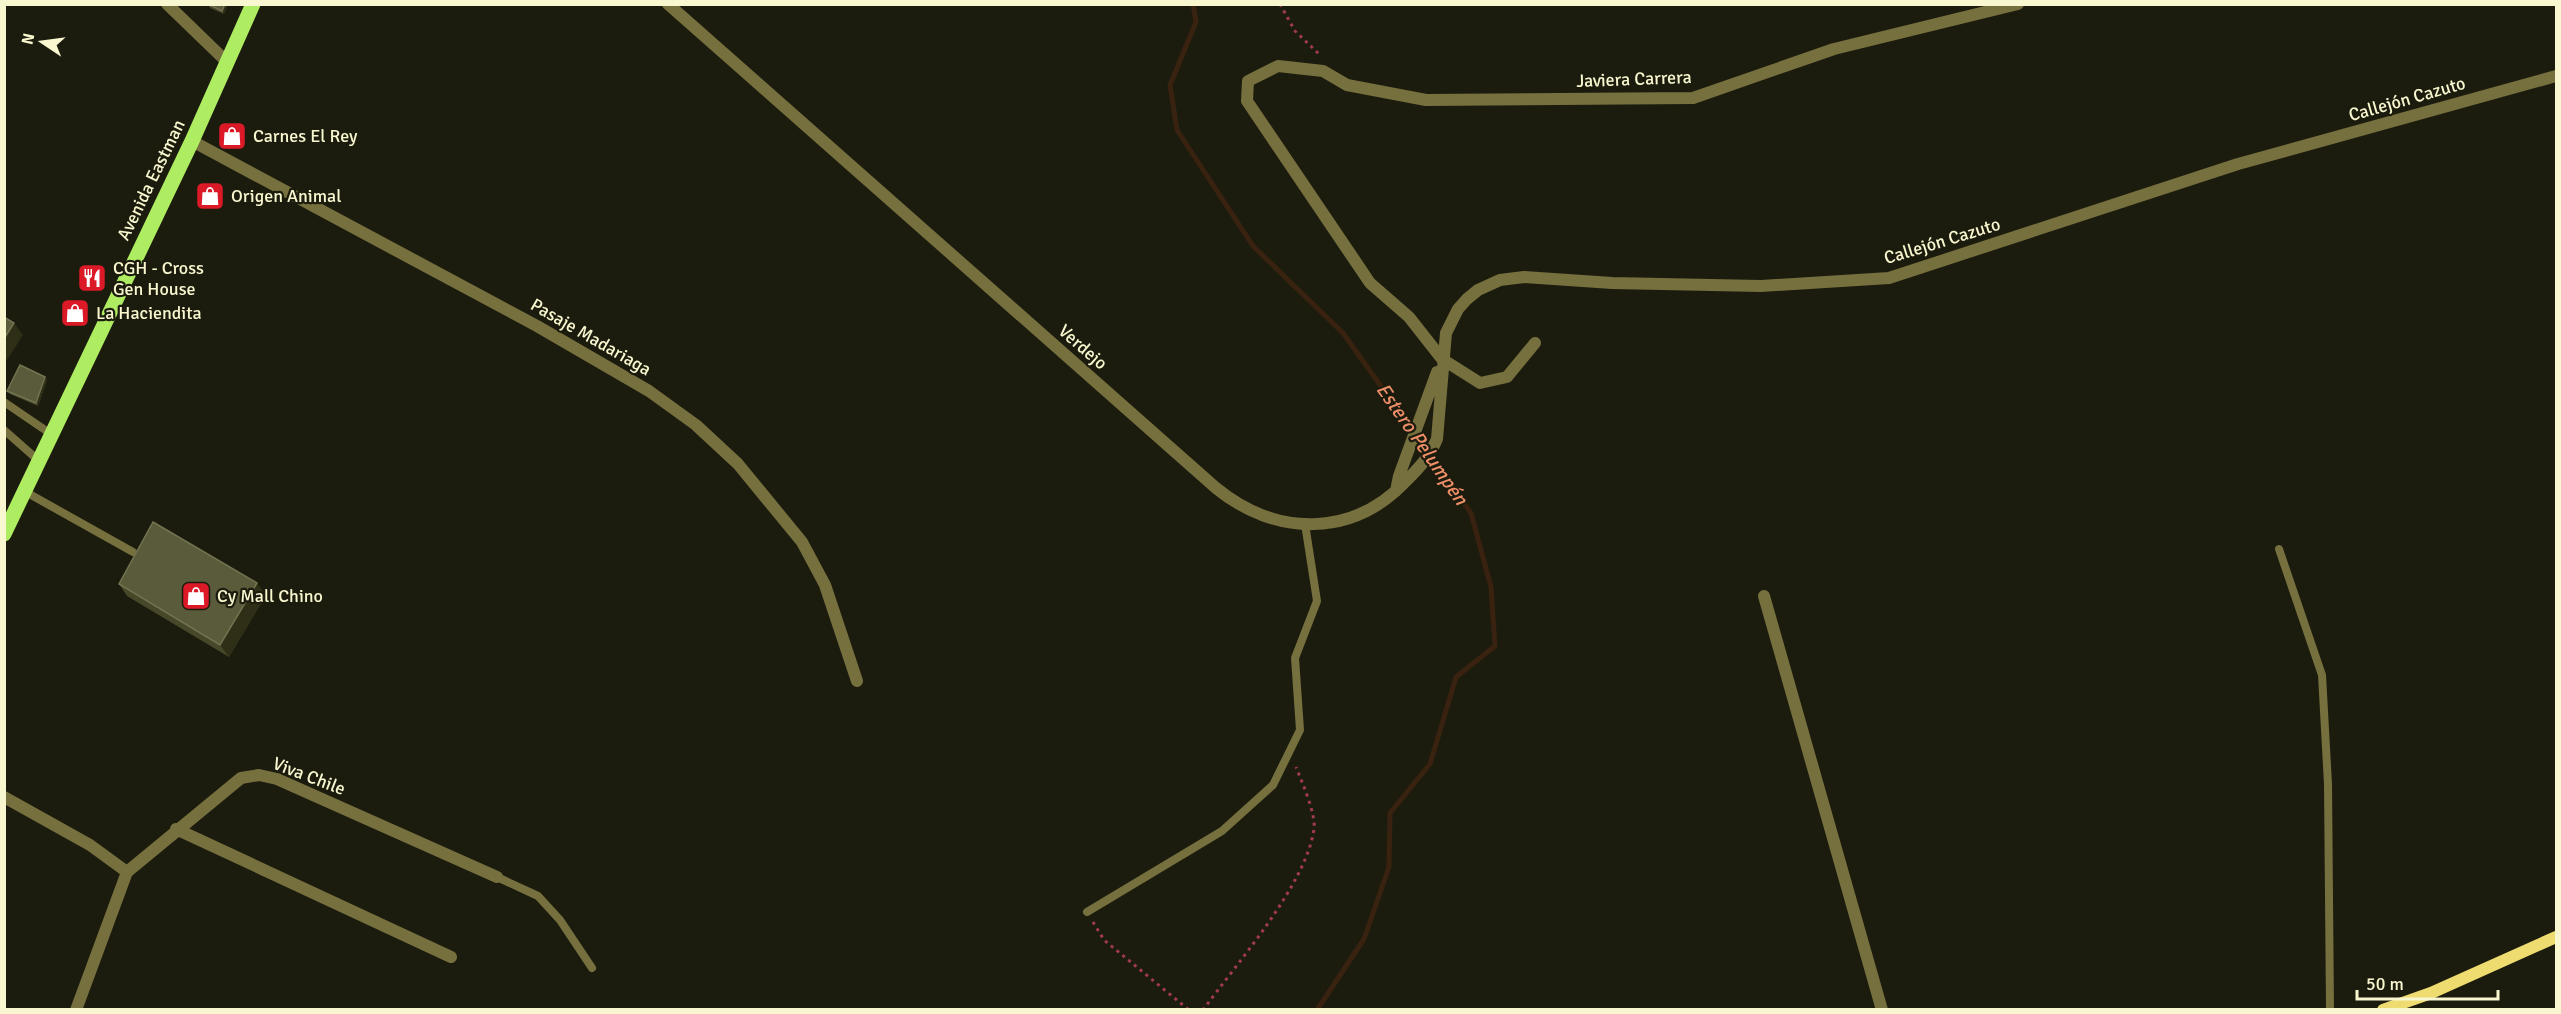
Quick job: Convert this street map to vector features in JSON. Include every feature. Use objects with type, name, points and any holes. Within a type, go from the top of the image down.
[{"type":"main road","name":"Avenida Eastman","points":[[4,534],[192,141],[253,4]]},
{"type":"street","points":[[166,4],[228,63]]},
{"type":"street","name":"Verdejo","points":[[668,4],[1231,500],[1263,517],[1305,524],[1348,518],[1396,492],[1430,455],[1437,439],[1442,359]]},
{"type":"street","name":"Javiera Carrera","points":[[1442,359],[1408,317],[1370,283],[1247,101],[1248,81],[1278,66],[1323,71],[1347,85],[1426,100],[1693,98],[1834,49],[2018,4]]},
{"type":"street","name":"Callejón Cazuto","points":[[1442,359],[1446,333],[1458,309],[1478,290],[1500,280],[1524,277],[1612,283],[1761,286],[1889,278],[2238,164],[2556,76]]},
{"type":"street","name":"Pasaje Madariaga","points":[[192,141],[537,326],[650,391],[696,425],[738,464],[802,542],[825,585],[857,681]]},
{"type":"street","points":[[1396,492],[1399,476],[1442,359],[1480,383],[1507,377],[1535,343]]},
{"type":"street","points":[[1764,596],[1882,1010]]},
{"type":"street","name":"Viva Chile","points":[[76,1010],[127,872],[176,829],[241,778],[259,775],[277,779],[497,877]]},
{"type":"street","points":[[4,797],[90,845],[127,872]]},
{"type":"street","points":[[176,829],[451,957]]},
{"type":"street","points":[[2384,1010],[2431,993],[2556,937]]},
{"type":"lane","points":[[4,402],[51,434]]},
{"type":"lane","points":[[4,430],[38,460]]},
{"type":"lane","points":[[24,491],[133,552]]},
{"type":"lane","points":[[1087,912],[1222,831],[1273,785],[1300,730],[1295,658],[1317,601],[1305,524]]},
{"type":"lane","points":[[2279,549],[2322,675],[2328,784],[2330,1010]]},
{"type":"lane","points":[[497,877],[538,896],[560,920],[592,968]]},
{"type":"path","points":[[1280,4],[1295,31]]},
{"type":"path","points":[[1203,1010],[1297,880],[1315,828],[1306,792],[1289,752]]},
{"type":"path","points":[[1087,912],[1104,940],[1189,1010]]},
{"type":"building","points":[[208,4],[225,4],[222,11]]},
{"type":"building","points":[[4,317],[14,323],[4,339]]},
{"type":"building","points":[[20,365],[45,377],[36,403],[7,391]]},
{"type":"building","name":"Cy Mall Chino","points":[[153,522],[257,583],[220,645],[119,584]]},
{"type":"waterway","name":"Estero Pelumpén","points":[[1193,4],[1196,22],[1170,85],[1177,130],[1253,246],[1343,333],[1471,513],[1491,587],[1495,646],[1456,677],[1430,764],[1390,813],[1389,867],[1364,939],[1317,1010]]},
{"type":"place","name":"Carnes El Rey","points":[[232,136]]},
{"type":"place","name":"Origen Animal","points":[[210,196]]},
{"type":"place","name":"CGH - Cross Gen House","points":[[92,278]]},
{"type":"place","name":"La Haciendita","points":[[75,313]]},
{"type":"place","name":"Cy Mall Chino","points":[[196,596]]}]
